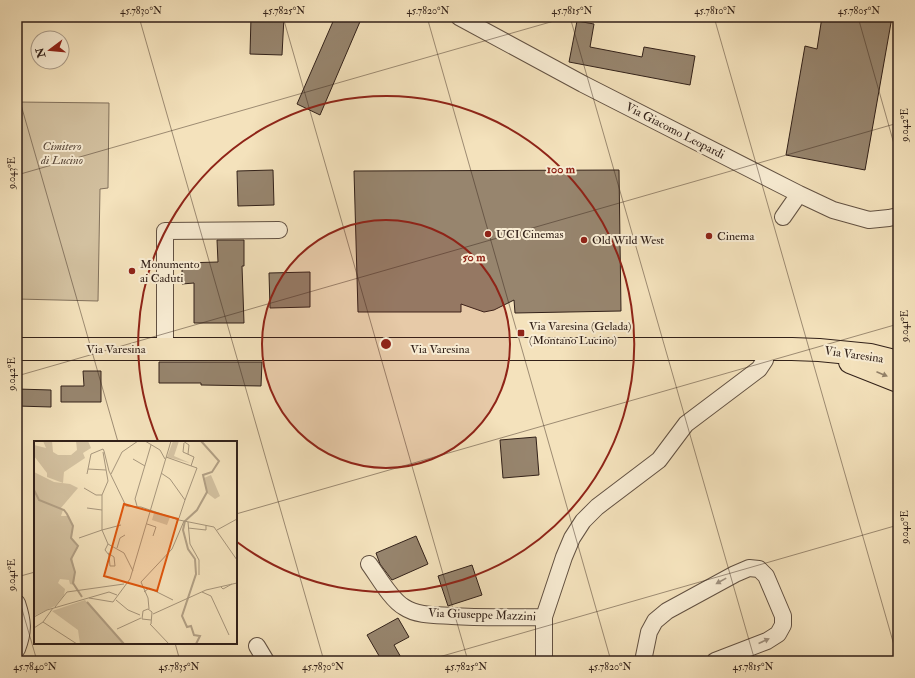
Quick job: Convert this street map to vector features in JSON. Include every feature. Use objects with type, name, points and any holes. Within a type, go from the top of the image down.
[{"type":"main road","name":"Via Varesina","points":[[17,349],[819,350],[870,355],[898,362]]},
{"type":"main road","name":"Via Varesina","points":[[819,350],[898,381]]},
{"type":"street","name":"Via Giacomo Leopardi","points":[[459,17],[583,84],[833,210],[869,220],[898,216]]},
{"type":"street","points":[[783,217],[799,194]]},
{"type":"street","points":[[165,349],[165,231],[279,230]]},
{"type":"street","name":"Via Giuseppe Mazzini","points":[[544,661],[544,617],[564,557],[572,538],[583,521],[597,508],[659,460],[686,424],[759,369],[765,360],[766,350]]},
{"type":"street","name":"Via Giuseppe Mazzini","points":[[369,564],[395,599],[403,607],[417,612],[433,615],[464,617],[544,617]]},
{"type":"street","points":[[643,661],[649,632],[655,621],[667,611],[735,574],[749,568],[759,569],[766,576],[784,616],[783,625],[778,634],[767,640],[715,661]]},
{"type":"street","points":[[17,603],[23,625],[21,638],[17,649]]},
{"type":"street","points":[[257,646],[266,661]]},
{"type":"green space","name":"Cimitero di Lucino","points":[[17,102],[109,103],[108,188],[100,189],[98,301],[17,299]]},
{"type":"building","points":[[251,17],[284,17],[282,55],[250,54]]},
{"type":"building","points":[[335,17],[362,17],[320,115],[297,104]]},
{"type":"building","points":[[822,17],[892,17],[865,170],[786,155],[805,46],[817,49]]},
{"type":"building","points":[[577,21],[594,24],[590,47],[642,57],[644,47],[695,56],[690,85],[569,62]]},
{"type":"building","points":[[273,170],[274,205],[238,206],[237,171]]},
{"type":"building","name":"UCI Cinemas","points":[[619,170],[621,311],[515,313],[514,300],[494,310],[484,312],[461,304],[461,312],[358,312],[354,171]]},
{"type":"building","points":[[217,240],[244,240],[244,266],[242,266],[244,323],[194,323],[194,283],[182,284],[182,263],[218,262]]},
{"type":"building","points":[[310,272],[310,307],[270,308],[269,273]]},
{"type":"building","points":[[159,362],[262,362],[261,386],[201,385],[201,383],[159,383]]},
{"type":"building","points":[[83,371],[101,371],[101,402],[61,402],[61,386],[84,386]]},
{"type":"building","points":[[17,389],[51,390],[51,407],[17,406]]},
{"type":"building","points":[[536,437],[539,475],[503,478],[500,440]]},
{"type":"building","points":[[416,536],[428,564],[392,580],[380,564],[376,553]]},
{"type":"building","points":[[472,565],[482,595],[448,606],[438,576]]},
{"type":"building","points":[[398,618],[409,637],[394,645],[403,661],[382,661],[367,635]]},
{"type":"place","name":"UCI Cinemas","points":[[488,234]]},
{"type":"place","name":"Cinema","points":[[709,236]]},
{"type":"place","name":"Old Wild West","points":[[584,240]]},
{"type":"place","name":"Monumento ai Caduti","points":[[132,271]]},
{"type":"place","name":"Via Varesina (Gelada) (Montano Lucino)","points":[[521,333]]}]
